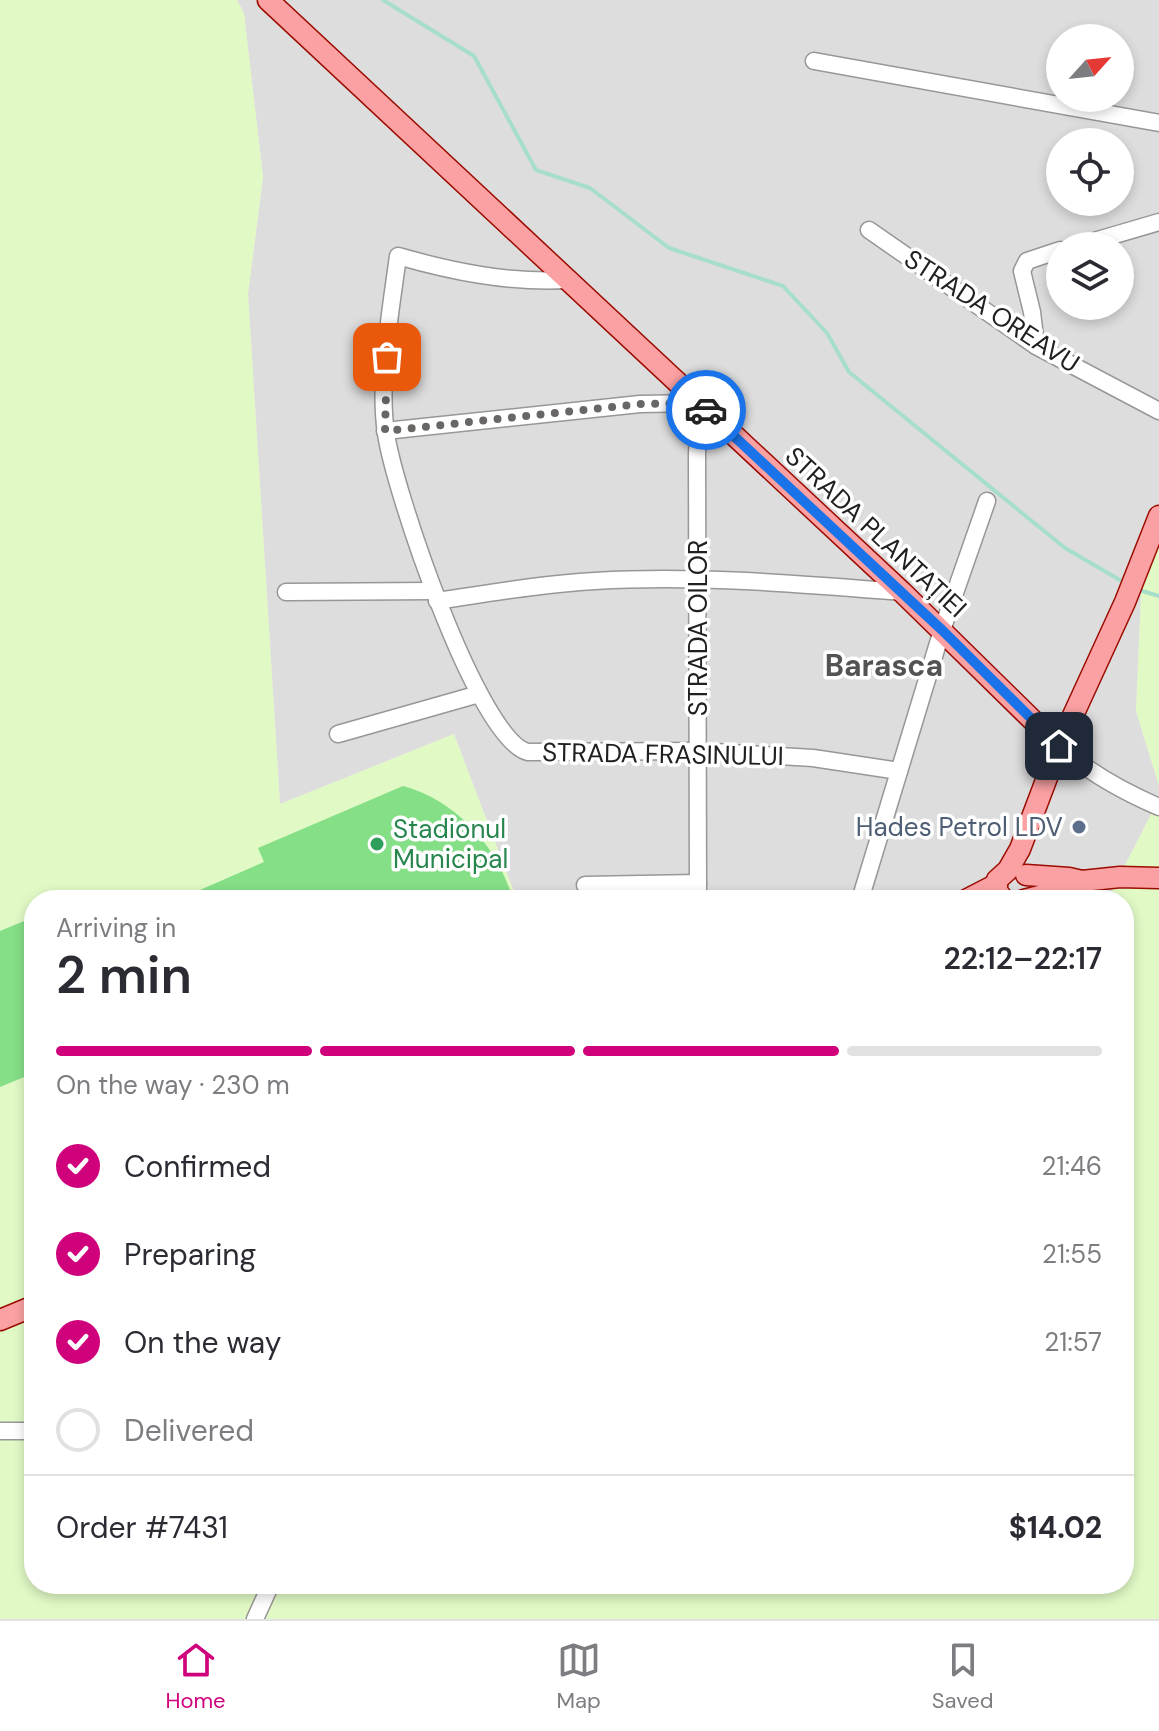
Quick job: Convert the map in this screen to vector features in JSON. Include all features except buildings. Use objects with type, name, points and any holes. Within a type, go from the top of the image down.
[{"type":"main road","name":"STRADA PLANTAȚIEI","points":[[268,0],[902,592],[1059,746]]},
{"type":"main road","points":[[1005,889],[1059,746],[1125,602],[1159,516]]},
{"type":"main road","points":[[1005,889],[1069,878],[1082,881],[1159,878]]},
{"type":"main road","points":[[1063,890],[1082,881]]},
{"type":"main road","points":[[1005,889],[1029,890]]},
{"type":"main road","points":[[0,1320],[24,1310]]},
{"type":"street","points":[[814,61],[1159,123]]},
{"type":"street","points":[[1125,232],[1159,222]]},
{"type":"street","name":"STRADA OREAVU","points":[[869,230],[1036,346],[1159,411]]},
{"type":"street","points":[[1036,346],[1022,271],[1027,261],[1046,255]]},
{"type":"street","name":"STRADA FRASINULUI","points":[[567,280],[518,281],[443,269],[398,256],[388,335],[385,431],[435,596],[479,694],[508,738],[523,751],[698,751],[813,758],[899,771]]},
{"type":"street","points":[[385,431],[640,404],[700,403]]},
{"type":"street","name":"STRADA OILOR","points":[[698,890],[700,403]]},
{"type":"street","points":[[863,890],[942,630],[987,501]]},
{"type":"street","points":[[286,592],[435,596],[568,583],[699,579],[902,592]]},
{"type":"street","points":[[338,734],[479,694]]},
{"type":"street","name":"STRADA PLANTAȚIEI","points":[[1059,746],[1081,767],[1159,807]]},
{"type":"street","points":[[585,885],[666,890]]},
{"type":"street","points":[[0,1431],[24,1431]]},
{"type":"street","points":[[255,1619],[266,1594]]},
{"type":"shaded area","points":[[237,0],[1159,0],[1159,544],[1142,574],[1136,711],[1159,786],[1159,799],[1112,890],[513,890],[454,734],[280,804],[248,294],[263,177],[244,14]]},
{"type":"green space","points":[[0,0],[237,0],[244,13],[263,177],[248,294],[280,804],[454,734],[513,890],[24,890],[24,1594],[1134,1594],[1134,890],[1112,890],[1159,799],[1159,1619],[0,1619]]},
{"type":"green space","points":[[1159,544],[1159,786],[1136,711],[1142,574]]},
{"type":"green space","name":"Stadionul Municipal","points":[[403,786],[441,802],[473,829],[497,862],[509,890],[200,890],[264,862],[258,848]]},
{"type":"green space","points":[[24,921],[24,1077],[0,1087],[0,931]]},
{"type":"waterway","points":[[383,0],[474,56],[536,170],[590,188],[669,248],[783,286],[827,333],[849,372],[1065,548],[1125,583]]},
{"type":"waterway","points":[[1136,589],[1159,596]]},
{"type":"way so far","points":[[387,357],[385,431],[640,404],[700,403],[706,410]]},
{"type":"place","name":"Hades Petrol LDV","points":[[1079,827]]},
{"type":"place","name":"Stadionul Municipal","points":[[377,844]]},
{"type":"district","name":"Barasca","points":[[884,665]]},
{"type":"route","points":[[706,410],[942,630],[1059,746]]}]
